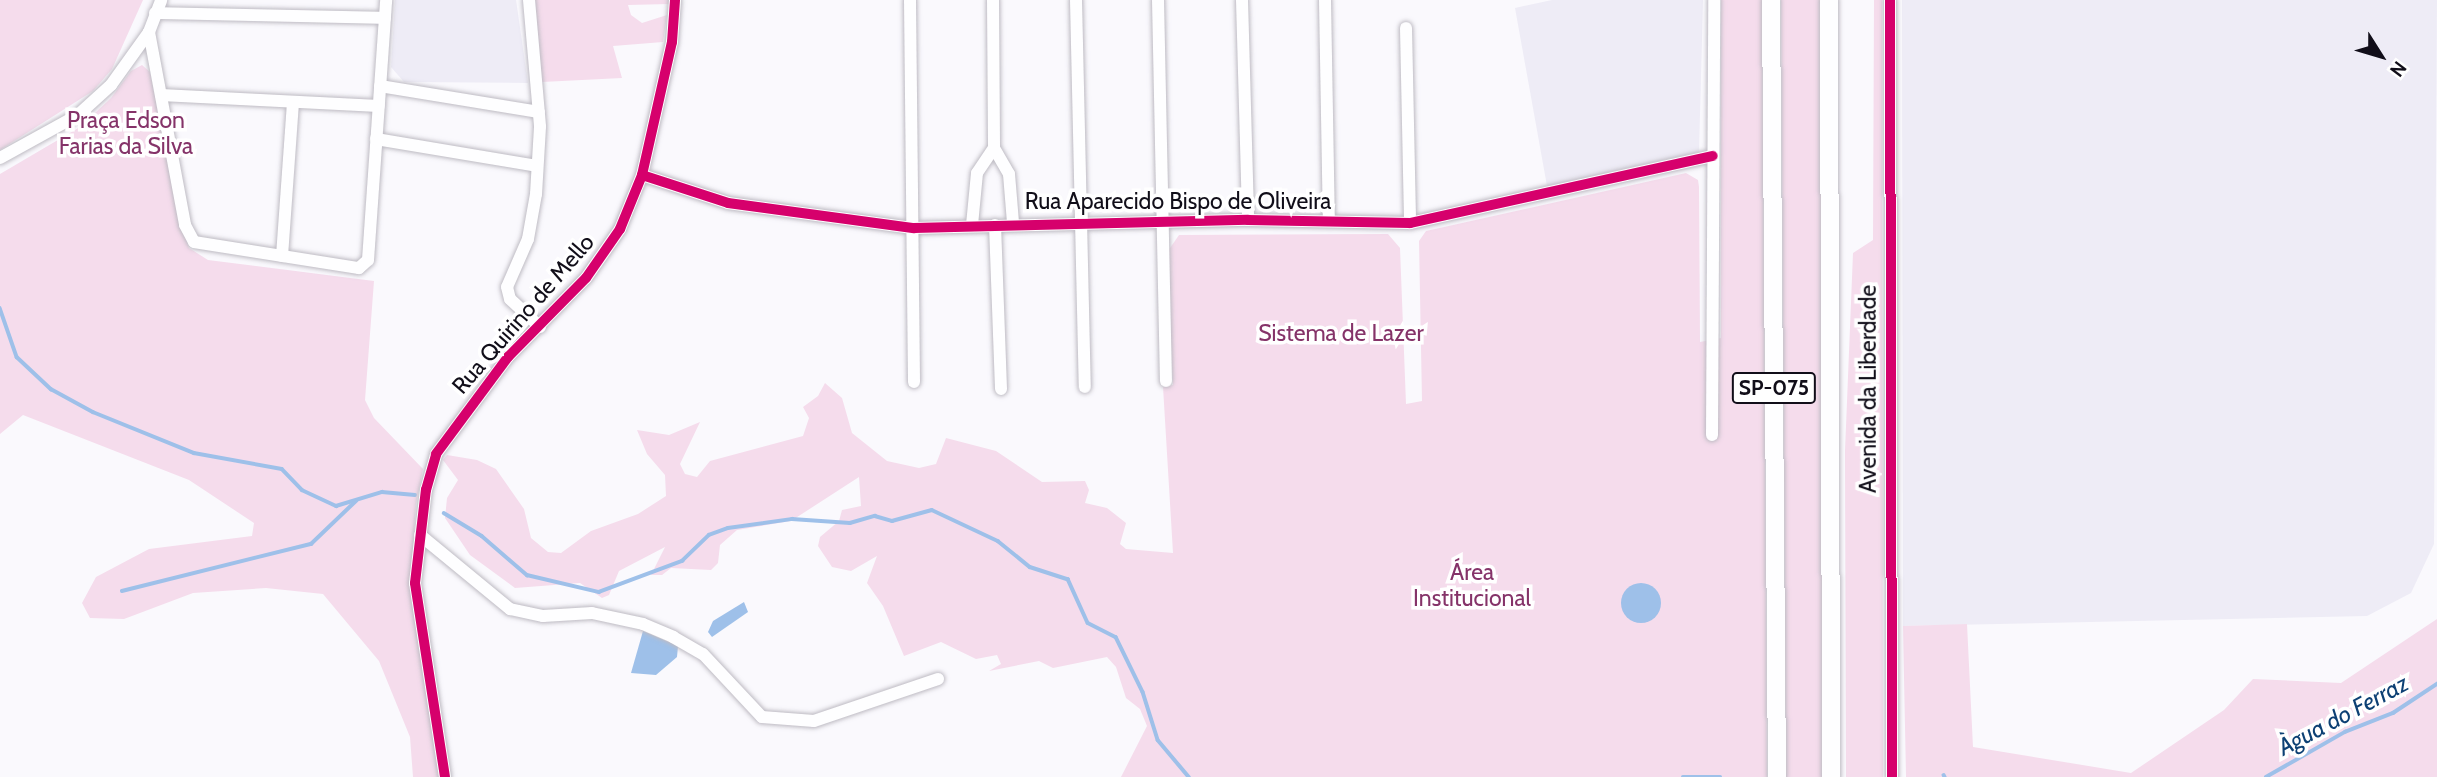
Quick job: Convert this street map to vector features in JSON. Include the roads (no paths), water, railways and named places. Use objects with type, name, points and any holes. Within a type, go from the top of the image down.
[{"type":"highway","name":"SP-075","points":[[1771,0],[1777,777]]},
{"type":"highway","name":"SP-075","points":[[1829,0],[1831,777]]},
{"type":"street","points":[[0,158],[78,116],[111,85],[149,32],[161,0]]},
{"type":"street","points":[[149,32],[185,225],[194,242],[359,268],[368,260],[386,0]]},
{"type":"street","points":[[529,0],[539,112],[537,166],[528,239],[507,287],[510,299],[540,327]]},
{"type":"street","name":"Rua Quirino de Mello","points":[[445,777],[415,583],[426,490],[440,446],[508,357],[540,327],[604,256],[642,175],[672,42],[675,0]]},
{"type":"street","points":[[910,0],[914,382]]},
{"type":"street","points":[[993,0],[994,148],[1009,174],[1013,223]]},
{"type":"street","points":[[1076,0],[1085,387]]},
{"type":"street","points":[[1158,0],[1166,381]]},
{"type":"street","points":[[1242,0],[1248,220]]},
{"type":"street","points":[[1325,0],[1329,221]]},
{"type":"street","points":[[1712,435],[1714,0]]},
{"type":"street","name":"Avenida da Liberdade","points":[[1889,0],[1892,777]]},
{"type":"street","points":[[155,13],[385,18]]},
{"type":"street","points":[[1406,28],[1410,223]]},
{"type":"street","points":[[380,86],[539,112]]},
{"type":"street","points":[[161,95],[379,106]]},
{"type":"street","points":[[282,256],[292,102]]},
{"type":"street","points":[[376,139],[537,166]]},
{"type":"street","points":[[972,225],[977,173],[994,148]]},
{"type":"street","name":"Rua Aparecido Bispo de Oliveira","points":[[642,175],[728,202],[914,228],[1013,223],[1248,220],[1410,223],[1713,156]]},
{"type":"street","points":[[995,225],[1001,389]]},
{"type":"street","points":[[420,535],[510,609],[543,616],[592,613],[643,624],[673,637],[703,653],[762,717],[814,720],[938,679]]},
{"type":"water","points":[[1641,583],[1655,589],[1661,603],[1655,617],[1641,623],[1627,617],[1621,603],[1627,589]]},
{"type":"water","points":[[744,602],[748,612],[712,637],[708,632],[713,621]]},
{"type":"water","points":[[643,631],[678,646],[677,657],[656,675],[631,673]]},
{"type":"waterway","points":[[0,308],[17,357],[51,389],[93,412],[194,453],[282,469],[302,490],[336,506],[382,492],[415,495]]},
{"type":"waterway","points":[[122,591],[311,544],[356,501]]},
{"type":"waterway","points":[[444,513],[482,536],[527,575],[599,592],[682,561],[709,535],[728,528],[792,519],[850,523],[875,516],[892,521],[932,510],[998,541],[1030,567],[1068,579],[1088,623],[1116,637],[1143,692],[1158,740],[1189,777]]},
{"type":"waterway","name":"Àgua do Ferraz","points":[[2266,777],[2345,732],[2393,713],[2437,684]]},
{"type":"waterway","points":[[1683,777],[1720,777]]},
{"type":"park label","name":"Praça Edson Farias da Silva","points":[[126,133]]},
{"type":"park label","name":"Sistema de Lazer","points":[[1341,333]]},
{"type":"park label","name":"Área Institucional","points":[[1472,585]]}]
